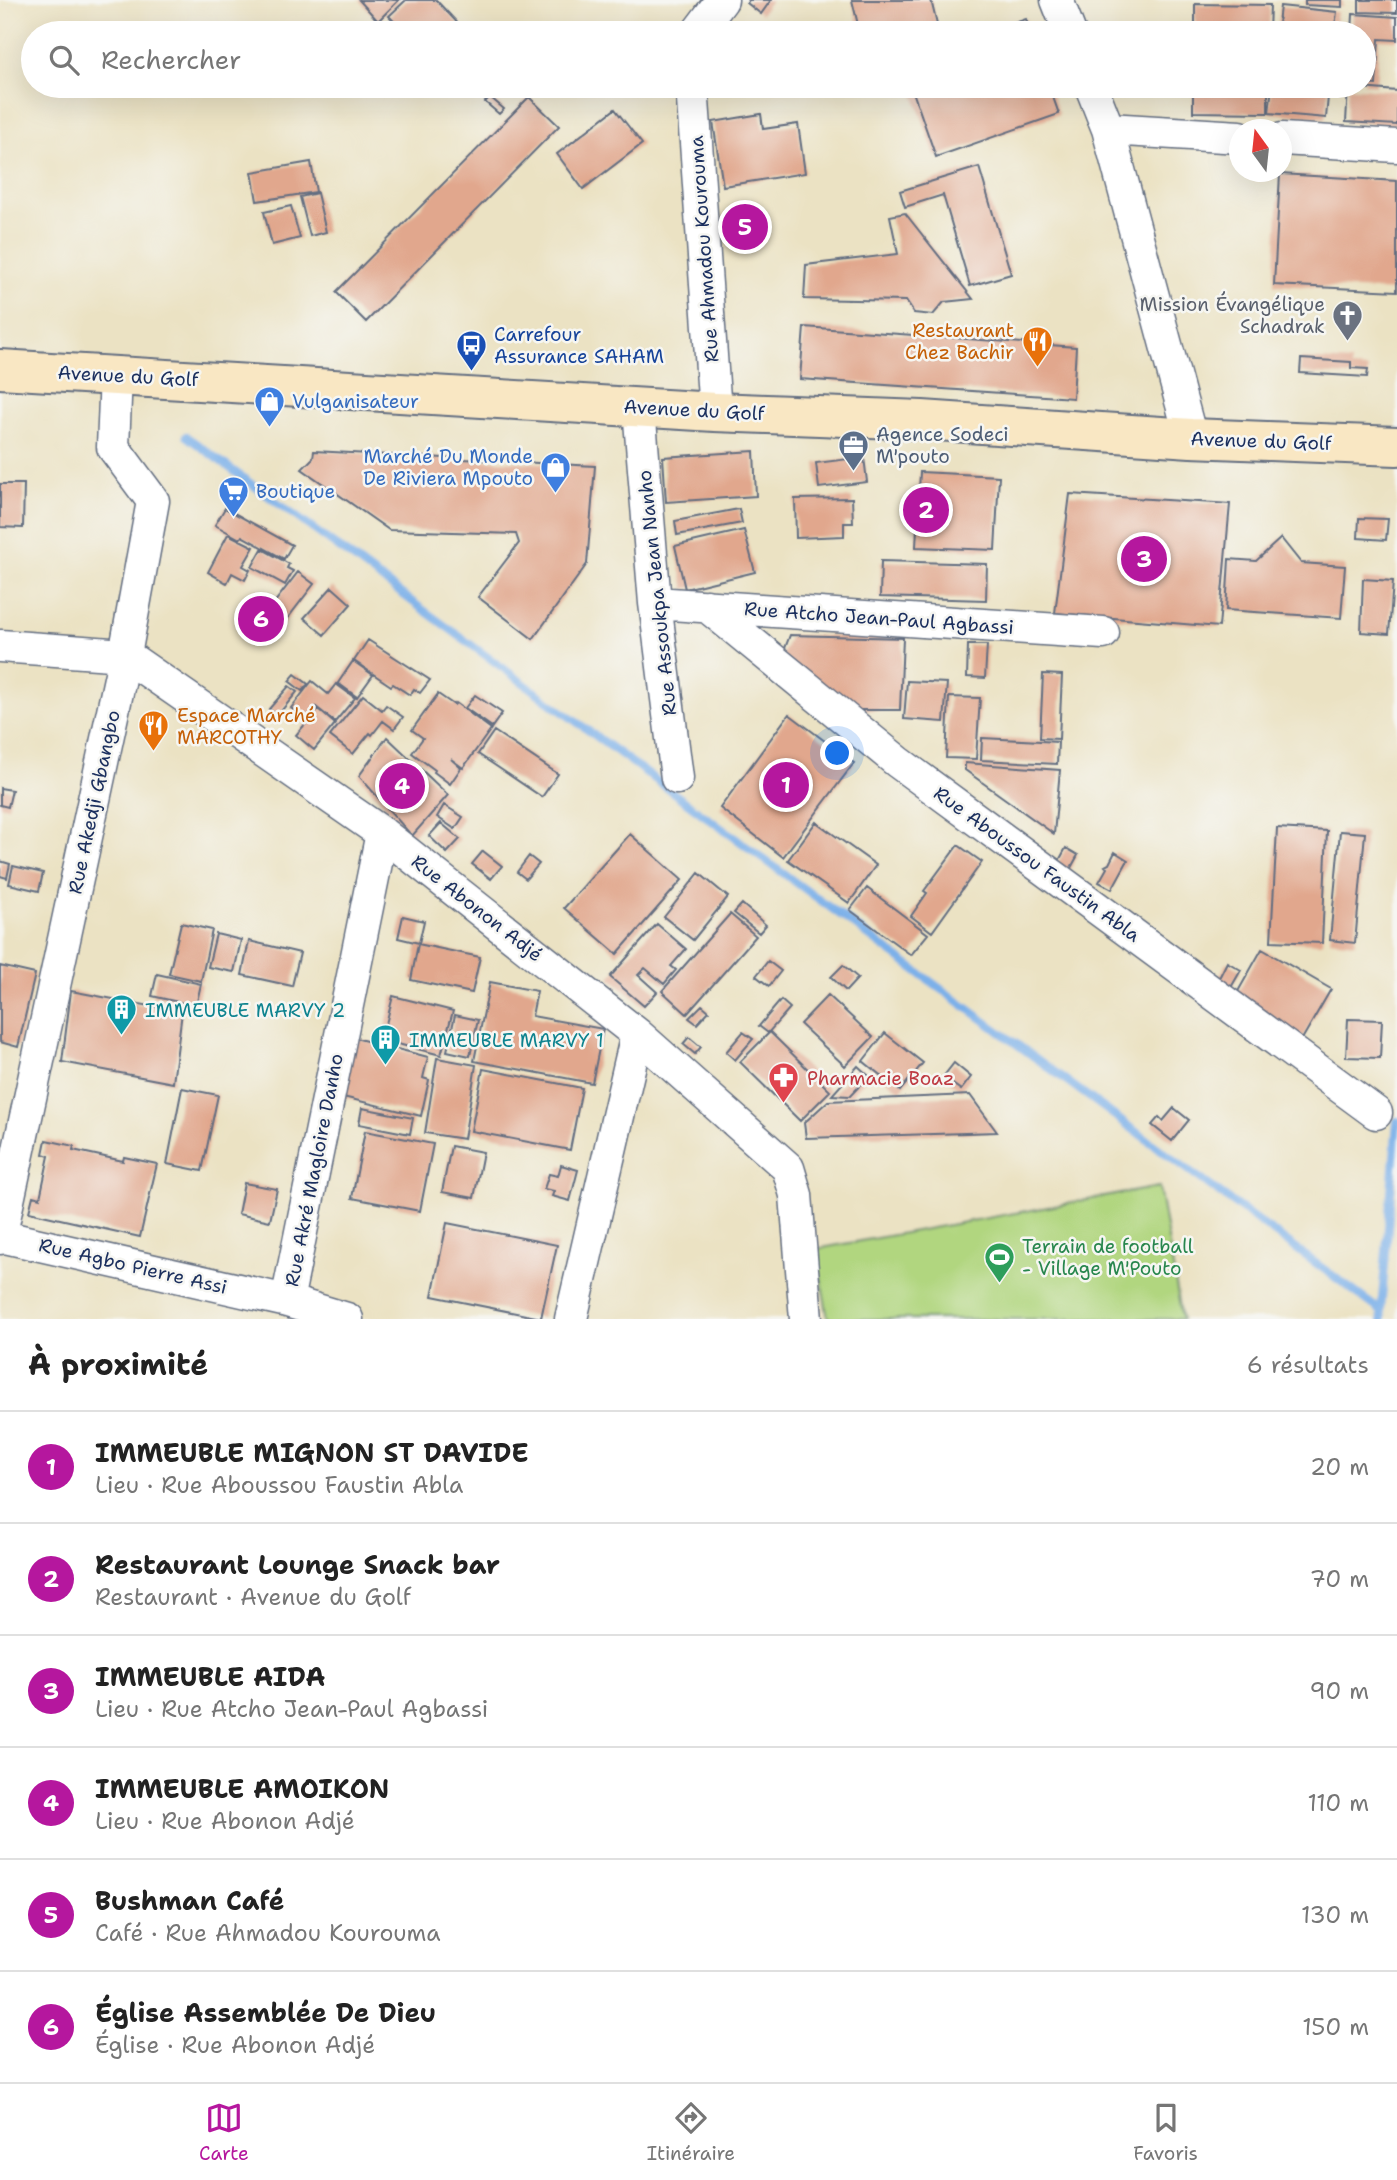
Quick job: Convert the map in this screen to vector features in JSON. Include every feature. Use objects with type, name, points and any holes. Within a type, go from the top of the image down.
[{"type":"main road","name":"Avenue du Golf","points":[[0,369],[639,408],[922,420],[1191,438],[1394,447]]},
{"type":"street","points":[[706,21],[722,0]]},
{"type":"street","points":[[1057,0],[1065,21]]},
{"type":"street","name":"Rue Ahmadou Kourouma","points":[[693,98],[715,412]]},
{"type":"street","points":[[1096,98],[1108,129],[1191,438]]},
{"type":"street","points":[[1108,129],[1229,136]]},
{"type":"street","points":[[1292,140],[1397,146]]},
{"type":"street","name":"Rue Akedji Gbangbo","points":[[0,1237],[125,655],[153,501],[113,447],[116,375]]},
{"type":"street","name":"Rue Assoukpa Jean Nanho","points":[[639,408],[655,603],[677,778]]},
{"type":"street","name":"Rue Atcho Jean-Paul Agbassi","points":[[655,603],[1103,633]]},
{"type":"street","name":"Rue Aboussou Faustin Abla","points":[[707,606],[898,762],[1376,1113]]},
{"type":"street","points":[[0,646],[125,655]]},
{"type":"street","name":"Rue Abonon Adjé","points":[[125,655],[382,833],[637,1034],[788,1168],[796,1195],[806,1319]]},
{"type":"street","name":"Rue Akré Magloire Danho","points":[[287,1301],[382,833]]},
{"type":"street","points":[[571,1319],[637,1034]]},
{"type":"street","name":"Rue Agbo Pierre Assi","points":[[0,1237],[287,1301],[347,1319]]},
{"type":"green space","name":"Terrain de football - Village M'Pouto","points":[[1159,1187],[1182,1319],[828,1319],[816,1249]]},
{"type":"building","points":[[359,0],[399,0],[378,21]]},
{"type":"building","points":[[406,0],[436,0],[456,21],[394,21],[389,16]]},
{"type":"building","points":[[749,0],[771,0],[761,14],[747,3]]},
{"type":"building","points":[[852,0],[931,0],[936,21],[857,21]]},
{"type":"building","points":[[1305,0],[1342,0],[1342,7],[1305,5]]},
{"type":"building","points":[[1359,0],[1397,0],[1397,13],[1359,12]]},
{"type":"building","points":[[1195,4],[1270,5],[1269,21],[1195,21]]},
{"type":"building","points":[[1280,6],[1337,12],[1336,21],[1278,21]]},
{"type":"building","points":[[1353,14],[1397,17],[1397,40],[1379,39],[1376,85],[1376,21],[1353,21]]},
{"type":"building","points":[[1376,89],[1397,91],[1397,125],[1346,122],[1347,98],[1376,98]]},
{"type":"building","points":[[491,98],[504,109],[499,114],[485,102]]},
{"type":"building","points":[[528,98],[559,126],[366,322],[336,292]]},
{"type":"building","points":[[915,98],[1053,98],[1059,114],[936,157]]},
{"type":"building","points":[[1193,98],[1268,98],[1268,113],[1193,112]]},
{"type":"building","points":[[1271,98],[1328,98],[1326,118],[1269,113]]},
{"type":"building","points":[[615,109],[642,144],[583,189],[557,154]]},
{"type":"building","points":[[761,114],[763,129],[798,124],[805,173],[723,186],[713,122]]},
{"type":"building","points":[[311,162],[316,192],[257,201],[252,172]]},
{"type":"building","points":[[979,167],[1011,274],[970,286],[943,195],[905,207],[900,191]]},
{"type":"building","points":[[1292,175],[1397,181],[1397,291],[1274,285],[1280,182],[1292,182]]},
{"type":"building","points":[[317,193],[326,232],[310,236],[300,197]]},
{"type":"building","points":[[291,206],[300,238],[272,245],[264,212]]},
{"type":"building","points":[[905,213],[973,299],[944,302],[933,315],[914,313],[906,301],[804,299],[806,265],[898,254],[890,216]]},
{"type":"building","points":[[804,327],[1076,347],[1073,398],[800,379]]},
{"type":"building","points":[[1301,359],[1351,362],[1351,368],[1368,369],[1367,377],[1300,373]]},
{"type":"building","points":[[314,451],[595,466],[587,564],[533,639],[478,597],[519,543],[516,534],[389,530],[302,469],[313,458]]},
{"type":"building","points":[[754,451],[756,496],[666,502],[663,457]]},
{"type":"building","points":[[864,457],[867,482],[819,488],[816,463]]},
{"type":"building","points":[[920,472],[999,476],[995,550],[916,547]]},
{"type":"building","points":[[0,484],[24,484],[23,528],[0,527]]},
{"type":"building","points":[[1070,494],[1230,504],[1219,627],[1055,613]]},
{"type":"building","points":[[852,498],[853,523],[844,523],[844,536],[796,538],[795,499]]},
{"type":"building","points":[[225,508],[292,545],[284,559],[215,525]]},
{"type":"building","points":[[739,509],[742,523],[677,535],[675,521]]},
{"type":"building","points":[[1359,518],[1388,519],[1386,540],[1358,538]]},
{"type":"building","points":[[744,530],[755,572],[685,589],[675,546]]},
{"type":"building","points":[[228,534],[254,547],[243,566],[250,570],[245,580],[232,573],[227,583],[208,572]]},
{"type":"building","points":[[1281,538],[1301,563],[1345,566],[1341,618],[1226,610],[1229,559],[1256,561]]},
{"type":"building","points":[[262,549],[289,564],[287,568],[293,571],[285,585],[252,567]]},
{"type":"building","points":[[881,561],[987,564],[986,600],[880,597]]},
{"type":"building","points":[[298,572],[314,584],[274,636],[258,624]]},
{"type":"building","points":[[1363,579],[1393,581],[1389,634],[1361,632]]},
{"type":"building","points":[[332,587],[351,604],[324,635],[304,618]]},
{"type":"building","points":[[790,635],[903,638],[900,710],[852,710],[781,659]]},
{"type":"building","points":[[368,640],[430,680],[420,693],[414,689],[410,695],[393,684],[391,686],[354,661]]},
{"type":"building","points":[[968,645],[987,645],[985,678],[967,677]]},
{"type":"building","points":[[353,661],[373,675],[357,697],[338,683]]},
{"type":"building","points":[[295,674],[308,684],[302,691],[289,681]]},
{"type":"building","points":[[1043,674],[1062,675],[1059,739],[1040,738]]},
{"type":"building","points":[[312,681],[328,694],[336,684],[355,698],[335,722],[316,707],[306,720],[291,708]]},
{"type":"building","points":[[907,681],[947,683],[944,722],[904,719]]},
{"type":"building","points":[[289,686],[297,692],[277,716],[269,709]]},
{"type":"building","points":[[438,694],[454,705],[456,703],[491,729],[463,768],[451,759],[461,768],[450,784],[412,753],[423,738],[412,730]]},
{"type":"building","points":[[363,695],[382,710],[386,705],[403,717],[394,729],[383,721],[353,754],[330,736]]},
{"type":"building","points":[[475,695],[502,713],[492,727],[465,708]]},
{"type":"building","points":[[949,697],[980,698],[976,759],[946,758]]},
{"type":"building","points":[[318,709],[335,724],[314,750],[296,735]]},
{"type":"building","points":[[789,714],[854,763],[783,857],[720,808]]},
{"type":"building","points":[[494,731],[558,774],[542,797],[478,754]]},
{"type":"building","points":[[387,737],[448,795],[412,836],[359,776]]},
{"type":"building","points":[[982,738],[1058,742],[1057,764],[981,760]]},
{"type":"building","points":[[965,763],[1060,770],[1054,834],[965,770]]},
{"type":"building","points":[[0,788],[12,790],[8,807],[0,805]]},
{"type":"building","points":[[444,805],[463,817],[455,829],[437,817]]},
{"type":"building","points":[[816,822],[876,865],[849,903],[788,860]]},
{"type":"building","points":[[441,823],[460,839],[447,853],[429,836]]},
{"type":"building","points":[[1277,828],[1327,831],[1322,943],[1271,941]]},
{"type":"building","points":[[1340,831],[1365,833],[1355,943],[1330,940]]},
{"type":"building","points":[[630,834],[682,880],[617,954],[564,908]]},
{"type":"building","points":[[958,845],[982,862],[932,932],[911,916],[927,893],[924,891]]},
{"type":"building","points":[[1066,848],[1078,855],[1067,875],[1055,868]]},
{"type":"building","points":[[483,851],[502,866],[491,879],[472,864]]},
{"type":"building","points":[[1115,852],[1128,860],[1112,889],[1099,882],[1107,868],[1105,866]]},
{"type":"building","points":[[529,856],[539,864],[526,879],[517,872]]},
{"type":"building","points":[[0,861],[10,864],[7,878],[0,876]]},
{"type":"building","points":[[13,866],[43,873],[39,891],[9,884]]},
{"type":"building","points":[[699,873],[728,897],[693,940],[664,917]]},
{"type":"building","points":[[867,888],[928,934],[911,955],[850,910]]},
{"type":"building","points":[[742,904],[766,925],[759,933],[734,913]]},
{"type":"building","points":[[730,914],[756,936],[687,1014],[662,991]]},
{"type":"building","points":[[403,916],[424,921],[419,943],[398,938]]},
{"type":"building","points":[[181,923],[212,930],[201,981],[169,974]]},
{"type":"building","points":[[657,924],[686,949],[671,966],[676,970],[664,984],[645,968],[638,975],[657,992],[644,1006],[610,977]]},
{"type":"building","points":[[216,934],[241,940],[234,972],[208,967]]},
{"type":"building","points":[[249,941],[300,953],[292,986],[242,975]]},
{"type":"building","points":[[418,944],[480,957],[472,993],[411,980]]},
{"type":"building","points":[[1262,949],[1331,989],[1301,1041],[1232,1002]]},
{"type":"building","points":[[768,961],[781,971],[769,986],[756,976]]},
{"type":"building","points":[[1227,962],[1241,970],[1229,991],[1216,984]]},
{"type":"building","points":[[843,965],[858,978],[846,991],[831,977]]},
{"type":"building","points":[[0,966],[35,974],[18,1047],[0,1042]]},
{"type":"building","points":[[157,974],[201,984],[196,1006],[152,996]]},
{"type":"building","points":[[490,982],[537,991],[532,1016],[603,1029],[592,1083],[474,1061]]},
{"type":"building","name":"IMMEUBLE MARVY 2","points":[[71,991],[182,1012],[173,1083],[62,1062]]},
{"type":"building","points":[[828,995],[873,1037],[845,1066],[800,1024]]},
{"type":"building","points":[[393,996],[453,1011],[441,1055],[382,1040]]},
{"type":"building","points":[[781,1000],[790,1008],[768,1033],[759,1026]]},
{"type":"building","points":[[702,1005],[709,1011],[697,1024],[689,1018]]},
{"type":"building","points":[[455,1015],[478,1020],[470,1056],[447,1051]]},
{"type":"building","points":[[1348,1019],[1382,1020],[1380,1058],[1346,1057]]},
{"type":"building","points":[[743,1032],[753,1039],[735,1060],[726,1052]]},
{"type":"building","points":[[770,1032],[830,1091],[800,1121],[740,1062]]},
{"type":"building","points":[[885,1033],[923,1063],[900,1091],[863,1061]]},
{"type":"building","name":"IMMEUBLE MARVY 1","points":[[351,1037],[428,1057],[423,1078],[429,1080],[421,1116],[343,1097]]},
{"type":"building","points":[[689,1037],[701,1047],[695,1054],[683,1044]]},
{"type":"building","points":[[437,1058],[476,1065],[464,1139],[425,1133]]},
{"type":"building","points":[[954,1063],[971,1077],[961,1090],[943,1077]]},
{"type":"building","points":[[858,1066],[869,1076],[850,1096],[832,1095]]},
{"type":"building","points":[[483,1069],[582,1088],[570,1150],[471,1131]]},
{"type":"building","points":[[182,1088],[218,1095],[202,1171],[167,1164]]},
{"type":"building","points":[[970,1095],[997,1132],[806,1138],[804,1123],[828,1101]]},
{"type":"building","points":[[362,1108],[413,1118],[410,1134],[359,1124]]},
{"type":"building","points":[[1174,1108],[1189,1120],[1172,1141],[1152,1125],[1159,1117],[1163,1121]]},
{"type":"building","points":[[365,1131],[433,1144],[420,1211],[352,1198]]},
{"type":"building","points":[[46,1140],[74,1146],[73,1150],[123,1161],[124,1157],[157,1164],[140,1237],[29,1212],[33,1196],[40,1198],[49,1156],[43,1154]]},
{"type":"building","points":[[451,1146],[483,1152],[474,1198],[442,1192]]},
{"type":"building","points":[[561,1165],[578,1170],[570,1201],[552,1196],[554,1191],[544,1189],[549,1174],[558,1176]]},
{"type":"building","points":[[244,1183],[277,1189],[270,1221],[238,1214]]},
{"type":"building","points":[[447,1223],[557,1245],[541,1318],[432,1296]]},
{"type":"waterway","points":[[186,436],[1381,1311]]},
{"type":"waterway","points":[[1382,1319],[1397,1121]]},
{"type":"place","name":"Bushman Café","points":[[745,227]]},
{"type":"place","name":"Mission Évangélique Schadrak","points":[[1348,342]]},
{"type":"place","name":"Restaurant Chez Bachir","points":[[1037,368]]},
{"type":"place","name":"Carrefour Assurance SAHAM","points":[[471,372]]},
{"type":"place","name":"Vulganisateur","points":[[269,428]]},
{"type":"place","name":"Agence Sodeci M'pouto","points":[[853,472]]},
{"type":"place","name":"Marché Du Monde De Riviera Mpouto","points":[[556,494]]},
{"type":"place","name":"Restaurant Lounge Snack bar","points":[[926,510]]},
{"type":"place","name":"Boutique","points":[[233,518]]},
{"type":"place","name":"IMMEUBLE AIDA","points":[[1144,559]]},
{"type":"place","name":"Église Assemblée De Dieu","points":[[261,619]]},
{"type":"place","name":"Espace Marché MARCOTHY","points":[[154,753]]},
{"type":"place","name":"IMMEUBLE MIGNON ST DAVIDE","points":[[786,785]]},
{"type":"place","name":"IMMEUBLE AMOIKON","points":[[402,786]]},
{"type":"place","name":"IMMEUBLE MARVY 2","points":[[122,1037]]},
{"type":"place","name":"IMMEUBLE MARVY 1","points":[[386,1067]]},
{"type":"place","name":"Pharmacie Boaz","points":[[784,1105]]},
{"type":"place","name":"Terrain de football - Village M'Pouto","points":[[999,1284]]}]
